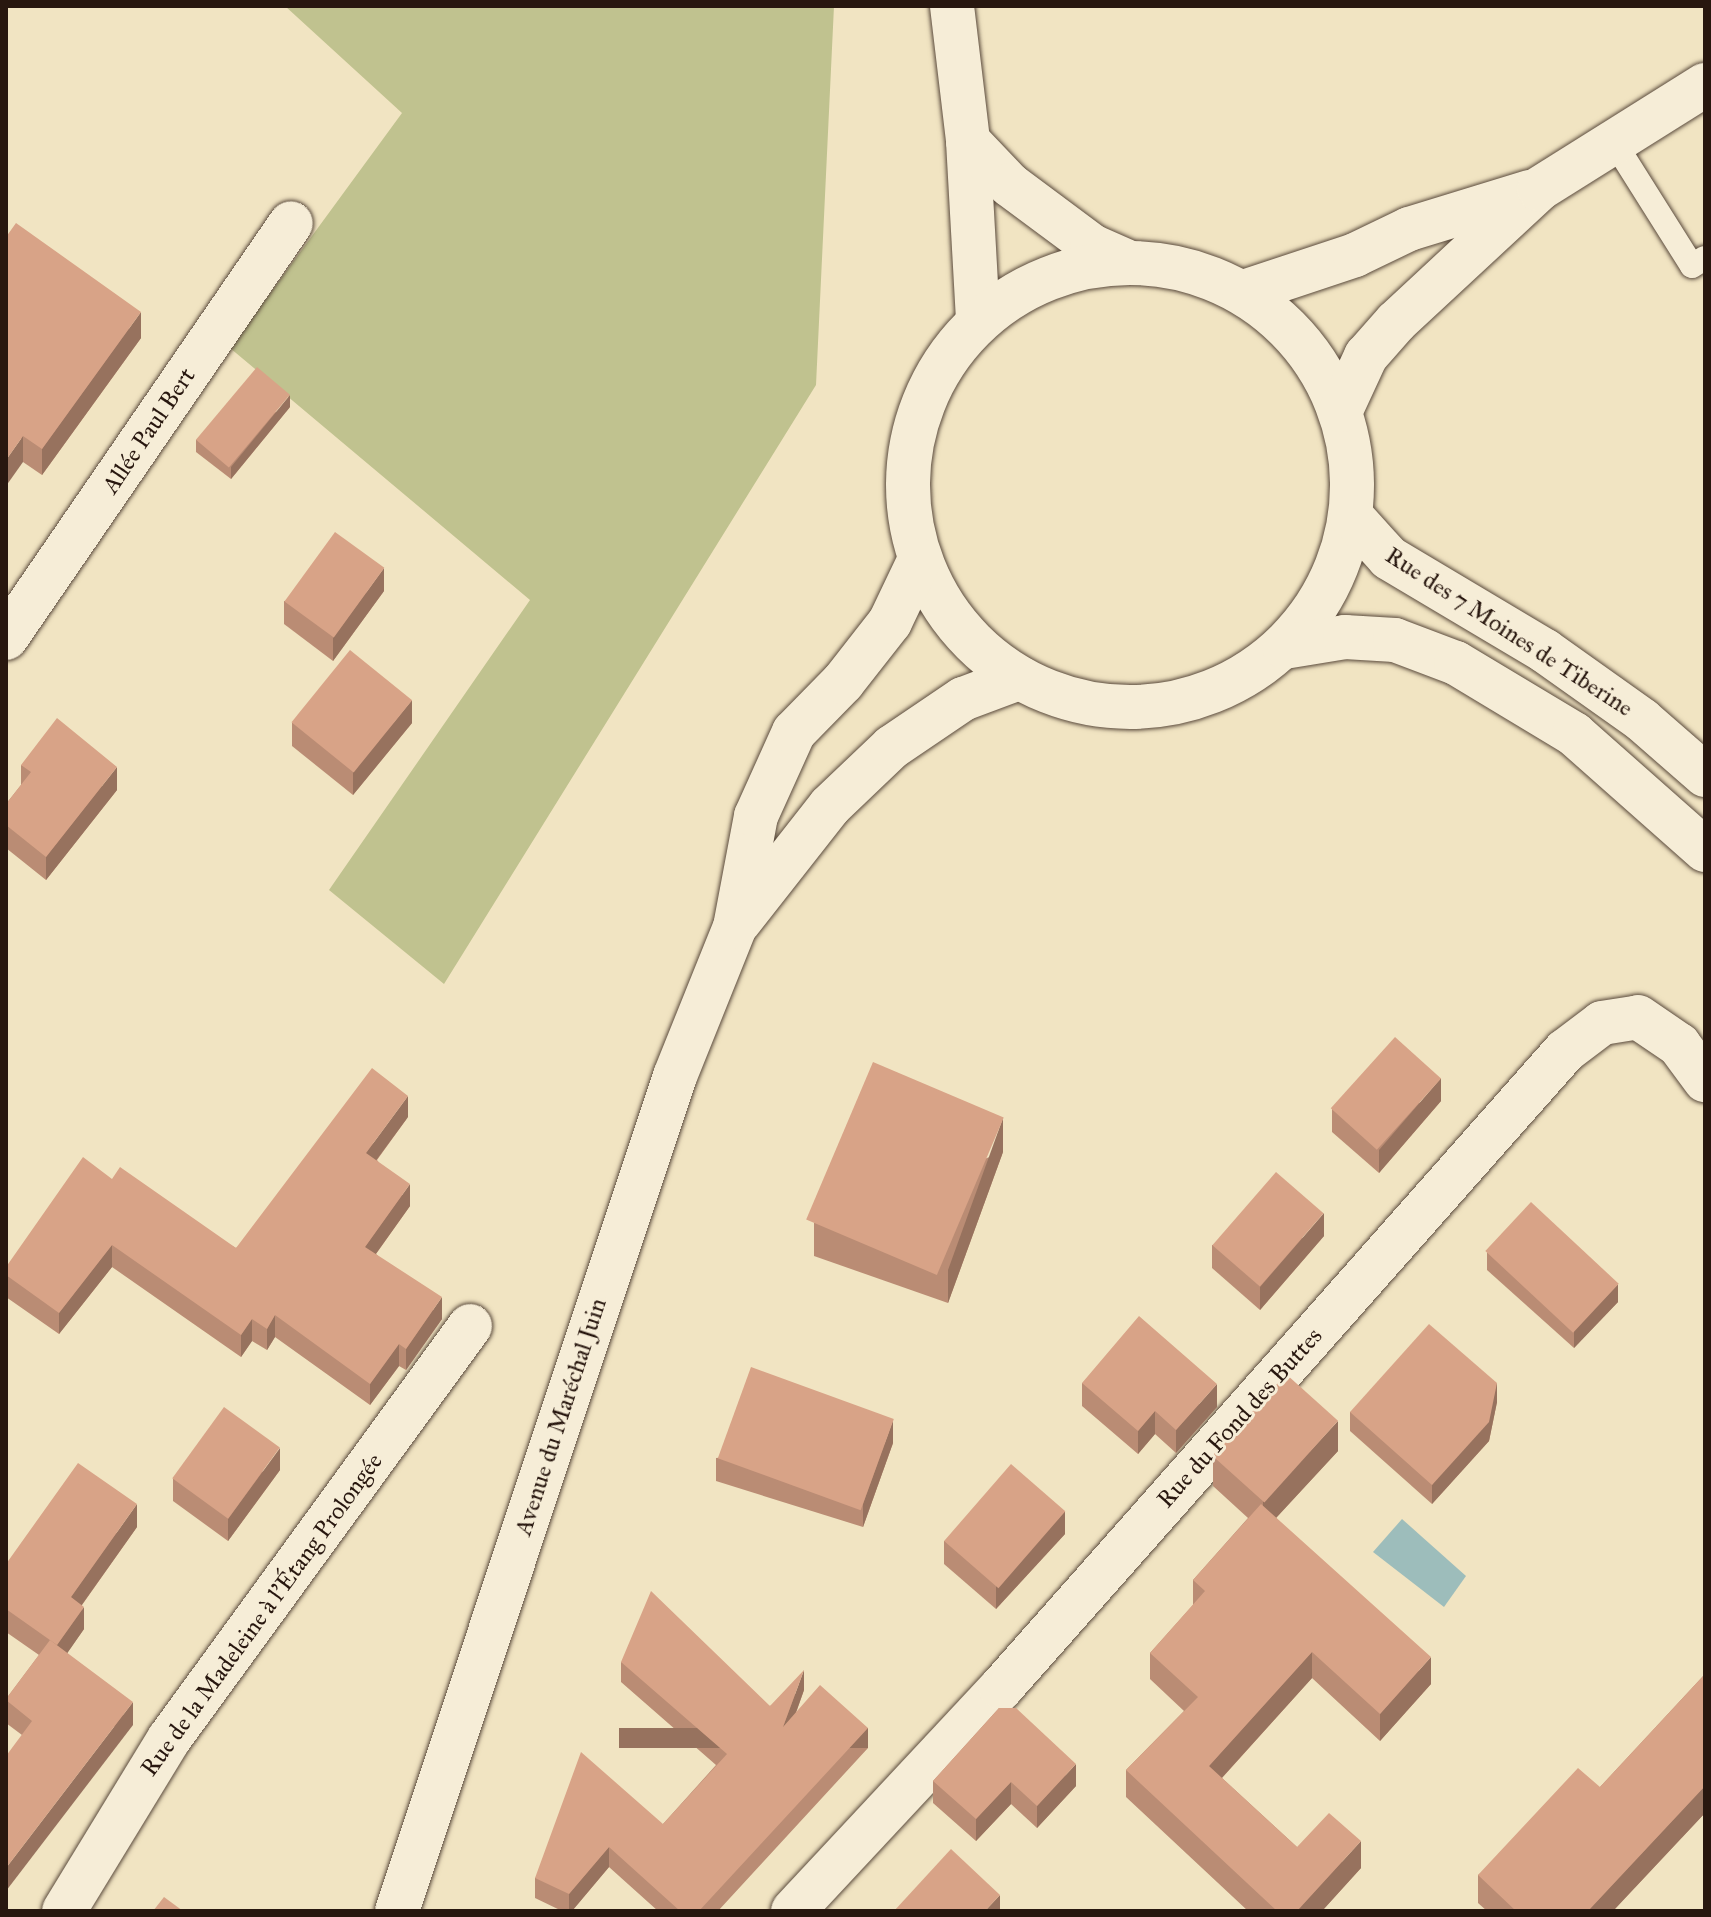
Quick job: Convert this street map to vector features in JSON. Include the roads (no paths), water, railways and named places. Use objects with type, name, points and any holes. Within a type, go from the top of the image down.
[{"type":"main road","points":[[952,6],[968,141],[978,321]]},
{"type":"main road","points":[[1341,410],[1366,356],[1396,322],[1539,189],[1705,85]]},
{"type":"main road","points":[[968,141],[1010,185],[1092,246],[1125,261]]},
{"type":"main road","points":[[1244,292],[1355,255],[1409,229],[1539,189]]},
{"type":"main road","name":"Allée Paul Bert","points":[[6,638],[291,223]]},
{"type":"main road","points":[[1125,261],[1187,269],[1244,292],[1303,343],[1341,410],[1353,463],[1352,517],[1330,588],[1284,647],[1226,687],[1157,706],[1085,704],[1019,678],[976,647],[943,607],[919,561],[906,496],[912,432],[937,372],[978,321],[1021,290],[1072,270],[1125,261]]},
{"type":"main road","name":"Rue des 7 Moines de Tiberine","points":[[1352,517],[1389,558],[1545,651],[1642,720],[1705,775]]},
{"type":"main road","name":"Avenue du Maréchal Juin","points":[[397,1911],[675,1076],[735,927],[756,816],[794,732],[843,682],[890,622],[919,561]]},
{"type":"main road","name":"Rue des 7 Moines de Tiberine","points":[[1284,647],[1345,637],[1395,640],[1456,663],[1574,734],[1705,850]]},
{"type":"main road","name":"Avenue du Maréchal Juin","points":[[735,927],[830,806],[892,747],[963,699],[1019,678]]},
{"type":"main road","name":"Rue du Fond des Buttes","points":[[793,1911],[1001,1688],[1565,1051],[1602,1023],[1638,1017],[1679,1045],[1705,1080]]},
{"type":"main road","name":"Rue de la Madeleine à l'Étang Prolongée","points":[[64,1911],[169,1739],[470,1326]]},
{"type":"lane","points":[[1614,142],[1692,266],[1705,258]]},
{"type":"water","points":[[1402,1519],[1466,1576],[1444,1607],[1373,1552]]}]
